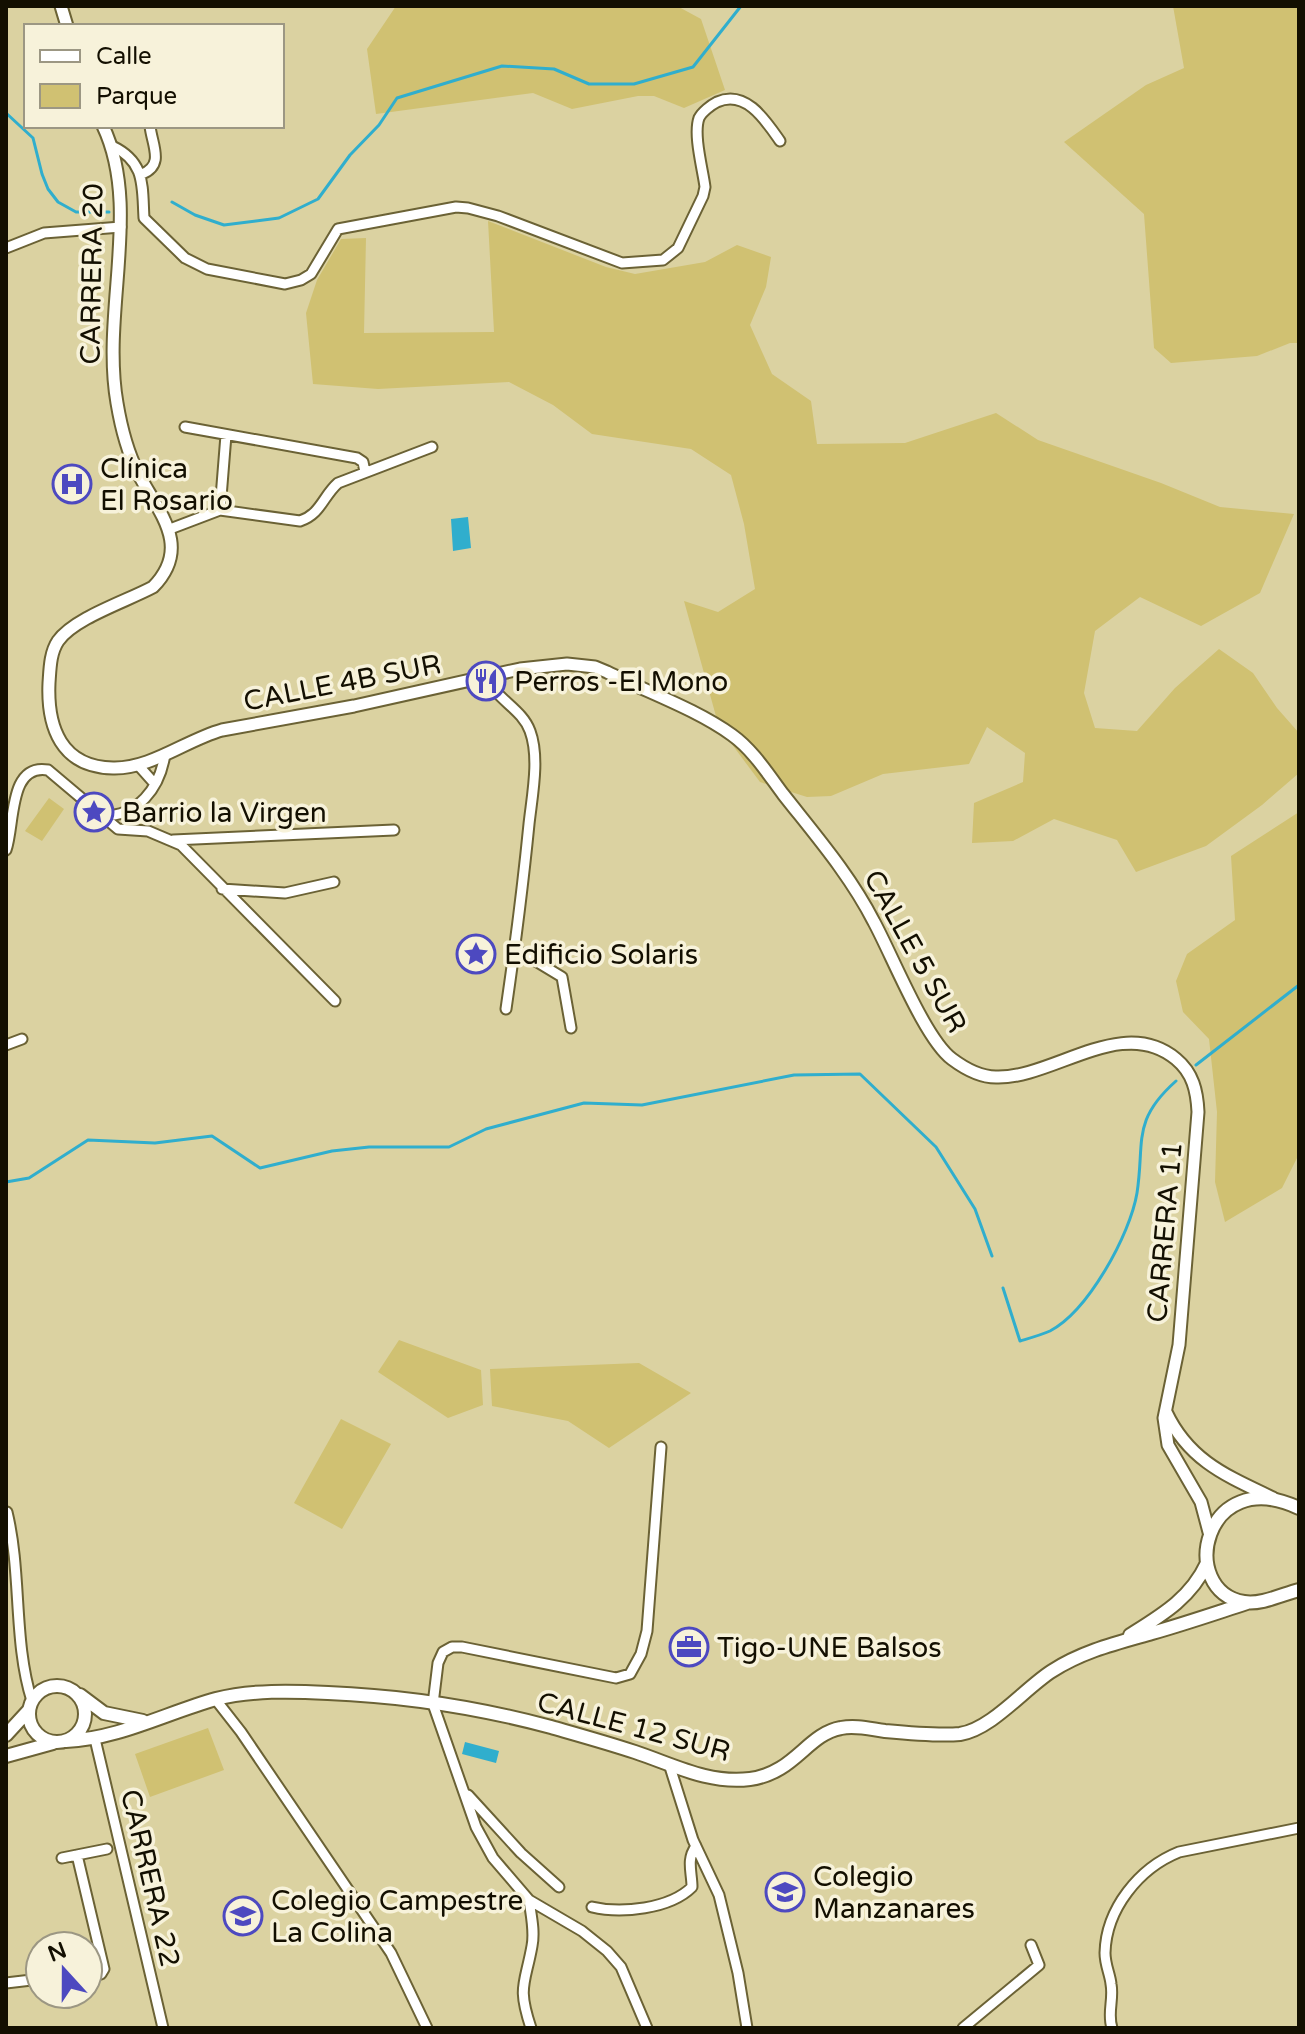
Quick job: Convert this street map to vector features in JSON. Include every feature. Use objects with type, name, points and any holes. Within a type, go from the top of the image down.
[{"type":"main road","points":[[1247,1603],[1230,1598],[1218,1587],[1207,1563],[1209,1532],[1221,1515],[1234,1505],[1251,1499],[1273,1498],[1299,1508]]},
{"type":"main road","name":"CALLE 12 SUR","points":[[1117,1642],[1186,1596],[1200,1579],[1207,1563]]},
{"type":"main road","name":"CALLE 12 SUR","points":[[6,1756],[61,1742],[95,1739],[242,1694],[328,1693],[433,1704],[550,1727],[705,1777],[748,1779],[788,1765],[824,1734],[840,1728],[960,1734],[990,1721],[1054,1670],[1090,1651],[1299,1590]]},
{"type":"main road","points":[[6,1735],[44,1689],[53,1686],[62,1686],[78,1694],[83,1700],[86,1717],[80,1732],[61,1742],[43,1739],[33,1729],[30,1706]]},
{"type":"main road","name":"CALLE 12 SUR","points":[[78,1694],[104,1713],[150,1722]]},
{"type":"street","points":[[112,146],[120,150],[142,174],[144,218],[185,258],[207,269],[285,284],[311,274],[338,229],[456,207],[498,216],[622,263],[663,260],[678,248],[703,196],[705,187],[697,131],[700,116],[713,103],[737,99],[764,117],[780,141]]},
{"type":"street","name":"CARRERA 20","points":[[104,128],[112,146],[118,176],[121,227],[111,346],[113,383],[130,455],[170,529]]},
{"type":"street","points":[[142,174],[156,164],[150,128]]},
{"type":"street","points":[[6,248],[44,233],[121,227]]},
{"type":"street","points":[[185,427],[357,458],[363,462],[365,472]]},
{"type":"street","points":[[220,510],[226,435]]},
{"type":"street","points":[[155,784],[138,765],[114,768],[91,764],[69,751],[61,742],[49,714],[51,660],[57,642],[70,628],[153,587],[162,577],[169,559],[170,529],[220,510],[300,521],[311,518],[338,483],[432,447]]},
{"type":"street","name":"CALLE 4B SUR","points":[[138,765],[201,736],[222,730],[488,679],[520,669],[567,664],[595,667],[711,722]]},
{"type":"street","points":[[488,679],[498,695],[521,716],[533,743],[531,804],[506,1009]]},
{"type":"street","name":"CALLE 5 SUR","points":[[711,722],[731,734],[754,756],[845,872],[932,1037],[950,1058],[970,1071],[994,1078],[1027,1073],[1087,1052],[1123,1044],[1148,1046],[1179,1061]]},
{"type":"street","points":[[101,816],[113,816],[138,806],[155,784],[165,754]]},
{"type":"street","points":[[6,850],[19,787],[27,773],[41,768],[55,773],[118,829],[148,831],[172,840],[195,859],[335,1001]]},
{"type":"street","points":[[172,840],[394,830]]},
{"type":"street","points":[[222,889],[285,893],[334,882]]},
{"type":"street","points":[[514,948],[562,977],[571,1028]]},
{"type":"street","points":[[6,1045],[22,1039]]},
{"type":"street","name":"CARRERA 11","points":[[1179,1061],[1194,1084],[1198,1112],[1179,1345],[1164,1418],[1168,1445],[1201,1502],[1209,1532]]},
{"type":"street","points":[[1166,1411],[1174,1428],[1201,1460],[1228,1477],[1273,1498]]},
{"type":"street","points":[[647,2028],[621,1967],[607,1951],[582,1931],[529,1900],[493,1858],[476,1827],[433,1704],[438,1663],[443,1652],[452,1647],[616,1678],[630,1674],[641,1654],[647,1631],[661,1447]]},
{"type":"street","points":[[7,1512],[15,1545],[24,1668],[30,1706]]},
{"type":"street","points":[[216,1700],[391,1953],[427,2028]]},
{"type":"street","name":"CARRERA 22","points":[[95,1739],[163,2028]]},
{"type":"street","points":[[670,1767],[696,1846],[719,1895],[738,1973],[747,2028]]},
{"type":"street","points":[[466,1792],[521,1853],[559,1887]]},
{"type":"street","points":[[1112,2028],[1108,2018],[1111,1985],[1105,1952],[1108,1931],[1123,1898],[1135,1882],[1163,1858],[1179,1852],[1299,1828]]},
{"type":"street","points":[[592,1907],[607,1910],[635,1908],[663,1902],[687,1892],[692,1887],[689,1862],[696,1846]]},
{"type":"street","points":[[62,1858],[107,1849]]},
{"type":"street","points":[[77,1855],[95,1930]]},
{"type":"street","points":[[529,1900],[533,1944],[522,1995],[531,2028]]},
{"type":"street","points":[[963,2028],[1039,1965],[1031,1945]]},
{"type":"green space","points":[[396,6],[677,6],[701,19],[725,90],[684,108],[654,96],[638,96],[572,109],[533,93],[376,114],[367,49]]},
{"type":"green space","points":[[1173,6],[1299,6],[1299,343],[1290,343],[1257,356],[1171,363],[1154,348],[1144,214],[1064,142],[1146,85],[1184,68]]},
{"type":"green space","points":[[488,221],[606,267],[635,274],[705,262],[737,245],[771,257],[766,287],[750,325],[772,374],[811,401],[817,444],[905,443],[996,413],[1038,440],[1220,507],[1294,514],[1260,593],[1201,626],[1140,597],[1095,631],[1084,693],[1095,728],[1137,731],[1175,688],[1219,649],[1253,673],[1299,733],[1299,773],[1206,846],[1136,872],[1117,840],[1054,819],[1013,841],[972,843],[974,803],[1023,782],[1025,753],[987,727],[969,764],[883,774],[831,796],[807,797],[760,782],[719,727],[684,601],[718,612],[755,589],[744,524],[731,475],[691,449],[592,434],[553,405],[509,382],[378,389],[313,384],[306,313],[317,280],[341,239],[366,238],[364,333],[494,332]]},
{"type":"green space","points":[[49,798],[64,809],[42,841],[25,831]]},
{"type":"green space","points":[[1299,812],[1299,1154],[1282,1188],[1225,1222],[1215,1182],[1217,1112],[1209,1039],[1183,1012],[1176,981],[1187,954],[1235,920],[1231,856]]},
{"type":"green space","points":[[399,1340],[481,1370],[483,1405],[448,1418],[378,1372]]},
{"type":"green space","points":[[639,1363],[691,1393],[609,1448],[568,1421],[492,1406],[490,1369]]},
{"type":"green space","points":[[341,1419],[391,1444],[342,1529],[294,1503]]},
{"type":"green space","points":[[208,1728],[224,1770],[150,1797],[135,1754]]},
{"type":"water","points":[[468,517],[471,548],[453,551],[451,519]]},
{"type":"water","points":[[465,1742],[499,1751],[496,1763],[462,1754]]},
{"type":"waterway","points":[[172,202],[195,215],[224,225],[279,218],[318,199],[350,155],[379,125],[397,98],[502,66],[554,69],[589,84],[634,84],[693,67],[741,6]]},
{"type":"waterway","points":[[6,113],[33,138],[42,174],[58,202],[76,212],[109,212]]},
{"type":"waterway","points":[[1196,1065],[1299,985]]},
{"type":"waterway","points":[[6,1182],[29,1178],[88,1140],[155,1143],[212,1136],[260,1168],[332,1151],[369,1147],[449,1147],[486,1129],[584,1103],[642,1105],[794,1075],[860,1074],[936,1147],[975,1209],[992,1256]]},
{"type":"waterway","points":[[1003,1288],[1020,1341],[1050,1331],[1079,1307],[1105,1270],[1126,1229],[1137,1193],[1146,1121],[1152,1108],[1176,1081]]},
{"type":"place","name":"Clínica El Rosario","points":[[72,484]]},
{"type":"place","name":"Perros -El Mono","points":[[486,681]]},
{"type":"place","name":"Barrio la Virgen","points":[[94,812]]},
{"type":"place","name":"Edificio Solaris","points":[[476,954]]},
{"type":"place","name":"Tigo-UNE Balsos","points":[[689,1647]]},
{"type":"place","name":"Colegio Manzanares","points":[[785,1892]]},
{"type":"place","name":"Colegio Campestre La Colina","points":[[243,1916]]}]
